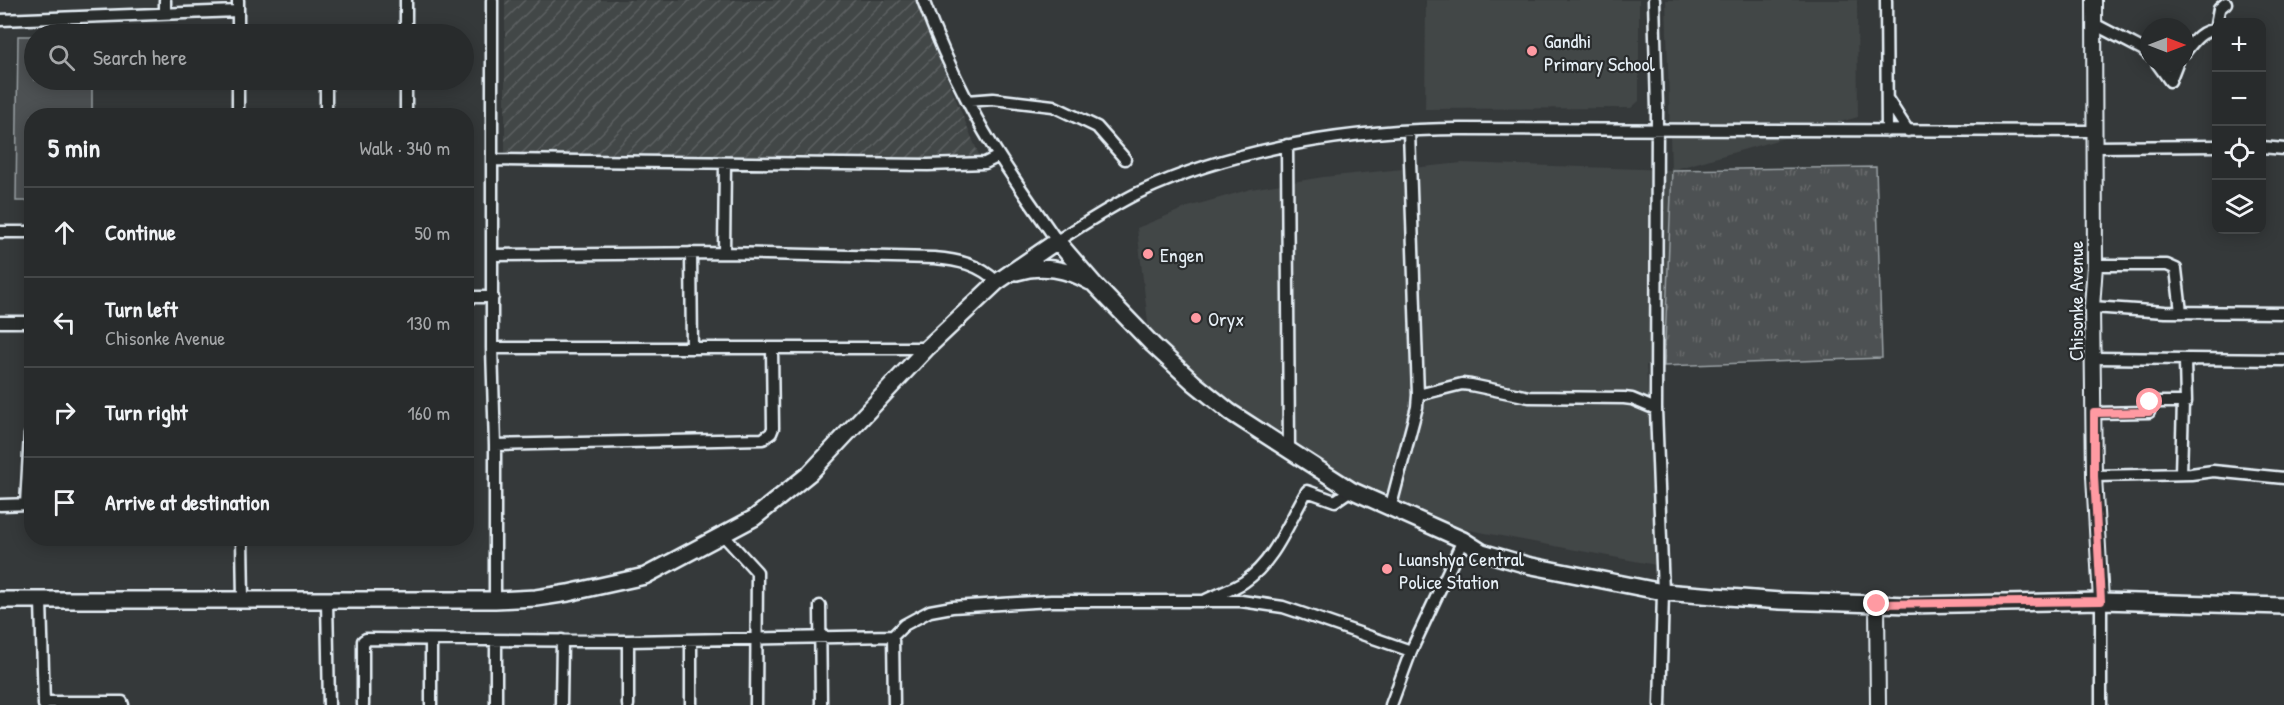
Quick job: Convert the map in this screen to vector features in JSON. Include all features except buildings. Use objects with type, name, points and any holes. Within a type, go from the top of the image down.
[{"type":"main road","points":[[0,600],[495,600],[536,598],[568,593],[645,576],[754,518],[810,473],[927,348],[999,280],[1057,241],[1095,285],[1153,345],[1230,412],[1351,490],[1462,540],[1482,552],[1527,565],[1663,592],[1780,601],[1877,604],[2101,601],[2284,606]]},
{"type":"main road","points":[[999,280],[1025,269],[1049,269],[1073,274],[1095,285]]},
{"type":"street","points":[[165,0],[165,14]]},
{"type":"street","points":[[406,0],[406,24]]},
{"type":"street","points":[[492,0],[495,600]]},
{"type":"street","points":[[923,0],[967,101],[999,156],[1057,241],[1141,192],[1216,164],[1287,145],[1409,131],[2093,130]]},
{"type":"street","points":[[1654,0],[1657,108],[1656,410],[1663,592],[1660,705]]},
{"type":"street","points":[[1886,0],[1887,131]]},
{"type":"street","name":"Chisonke Avenue","points":[[2094,0],[2095,266],[2092,307],[2094,476],[2101,601]]},
{"type":"street","points":[[2194,42],[2202,33],[2215,30],[2219,9],[2226,3]]},
{"type":"street","points":[[0,20],[165,14],[238,6],[238,24]]},
{"type":"street","points":[[2094,24],[2140,48]]},
{"type":"street","points":[[2164,72],[2170,81],[2174,72]]},
{"type":"street","points":[[238,90],[238,108]]},
{"type":"street","points":[[326,90],[326,108]]},
{"type":"street","points":[[406,90],[406,108]]},
{"type":"street","points":[[967,101],[993,99],[1053,106],[1097,127],[1125,159]]},
{"type":"street","points":[[1888,100],[1908,131]]},
{"type":"street","points":[[1389,508],[1417,407],[1418,395],[1409,131]]},
{"type":"street","points":[[1287,145],[1289,452]]},
{"type":"street","points":[[2094,147],[2212,146]]},
{"type":"street","points":[[2266,147],[2284,149]]},
{"type":"street","points":[[492,160],[724,164],[985,164],[999,156]]},
{"type":"street","points":[[724,164],[724,253]]},
{"type":"street","points":[[0,232],[24,232]]},
{"type":"street","points":[[691,253],[692,348]]},
{"type":"street","points":[[493,255],[724,253],[954,260],[982,269],[999,280]]},
{"type":"street","points":[[2095,266],[2167,265],[2176,269],[2181,312]]},
{"type":"street","points":[[474,297],[493,297]]},
{"type":"street","points":[[2092,307],[2181,312],[2284,313]]},
{"type":"street","points":[[0,322],[24,322]]},
{"type":"street","points":[[492,348],[927,348]]},
{"type":"street","points":[[495,445],[763,439],[771,433],[773,428],[772,348]]},
{"type":"street","points":[[2094,358],[2284,360]]},
{"type":"street","points":[[2181,474],[2183,402],[2186,402],[2185,361],[2217,359]]},
{"type":"street","points":[[1418,395],[1462,384],[1529,397],[1624,398],[1656,410]]},
{"type":"street","points":[[2094,413],[2149,412],[2150,402],[2183,402]]},
{"type":"street","points":[[2094,476],[2213,471],[2284,478]]},
{"type":"street","points":[[1203,602],[1244,582],[1263,566],[1307,491],[1335,501],[1351,490]]},
{"type":"street","points":[[0,505],[24,504]]},
{"type":"street","points":[[723,535],[757,573],[756,705]]},
{"type":"street","points":[[1390,705],[1411,651],[1462,540]]},
{"type":"street","points":[[243,546],[243,600]]},
{"type":"street","points":[[41,601],[44,704],[122,702],[123,705]]},
{"type":"street","points":[[327,601],[329,705]]},
{"type":"street","points":[[363,705],[363,641],[366,639],[628,641],[893,636],[904,625],[930,610],[1051,601],[1241,601],[1283,607],[1411,651]]},
{"type":"street","points":[[2101,601],[2101,705]]},
{"type":"street","points":[[1877,604],[1878,705]]},
{"type":"street","points":[[820,606],[821,705]]},
{"type":"street","points":[[893,636],[894,705]]},
{"type":"street","points":[[431,640],[431,705]]},
{"type":"street","points":[[561,705],[562,640]]},
{"type":"street","points":[[691,640],[691,705]]},
{"type":"street","points":[[496,641],[496,705]]},
{"type":"street","points":[[628,641],[628,705]]},
{"type":"shaded area","points":[[505,0],[919,0],[942,66],[982,162],[505,161]]},
{"type":"shaded area","name":"Gandhi Primary School","points":[[1426,0],[1639,0],[1639,101],[1631,108],[1425,109]]},
{"type":"shaded area","points":[[1666,0],[1857,0],[1858,117],[1672,170],[1664,366],[1646,365],[1661,566],[1394,516],[1256,428],[1150,340],[1137,228],[1188,207],[1251,189],[1323,177],[1462,163],[1671,170]]},
{"type":"green space","points":[[18,36],[24,36],[24,90],[92,90],[92,108],[24,108],[24,201],[16,201]]},
{"type":"green space","points":[[1876,167],[1882,358],[1664,366],[1672,170]]},
{"type":"place","name":"Gandhi Primary School","points":[[1532,51]]},
{"type":"place","name":"Engen","points":[[1148,254]]},
{"type":"place","name":"Oryx","points":[[1196,318]]},
{"type":"place","name":"Luanshya Central Police Station","points":[[1387,569]]},
{"type":"route","points":[[1877,604],[2101,601],[2094,476],[2094,413],[2149,412],[2150,402]]}]
